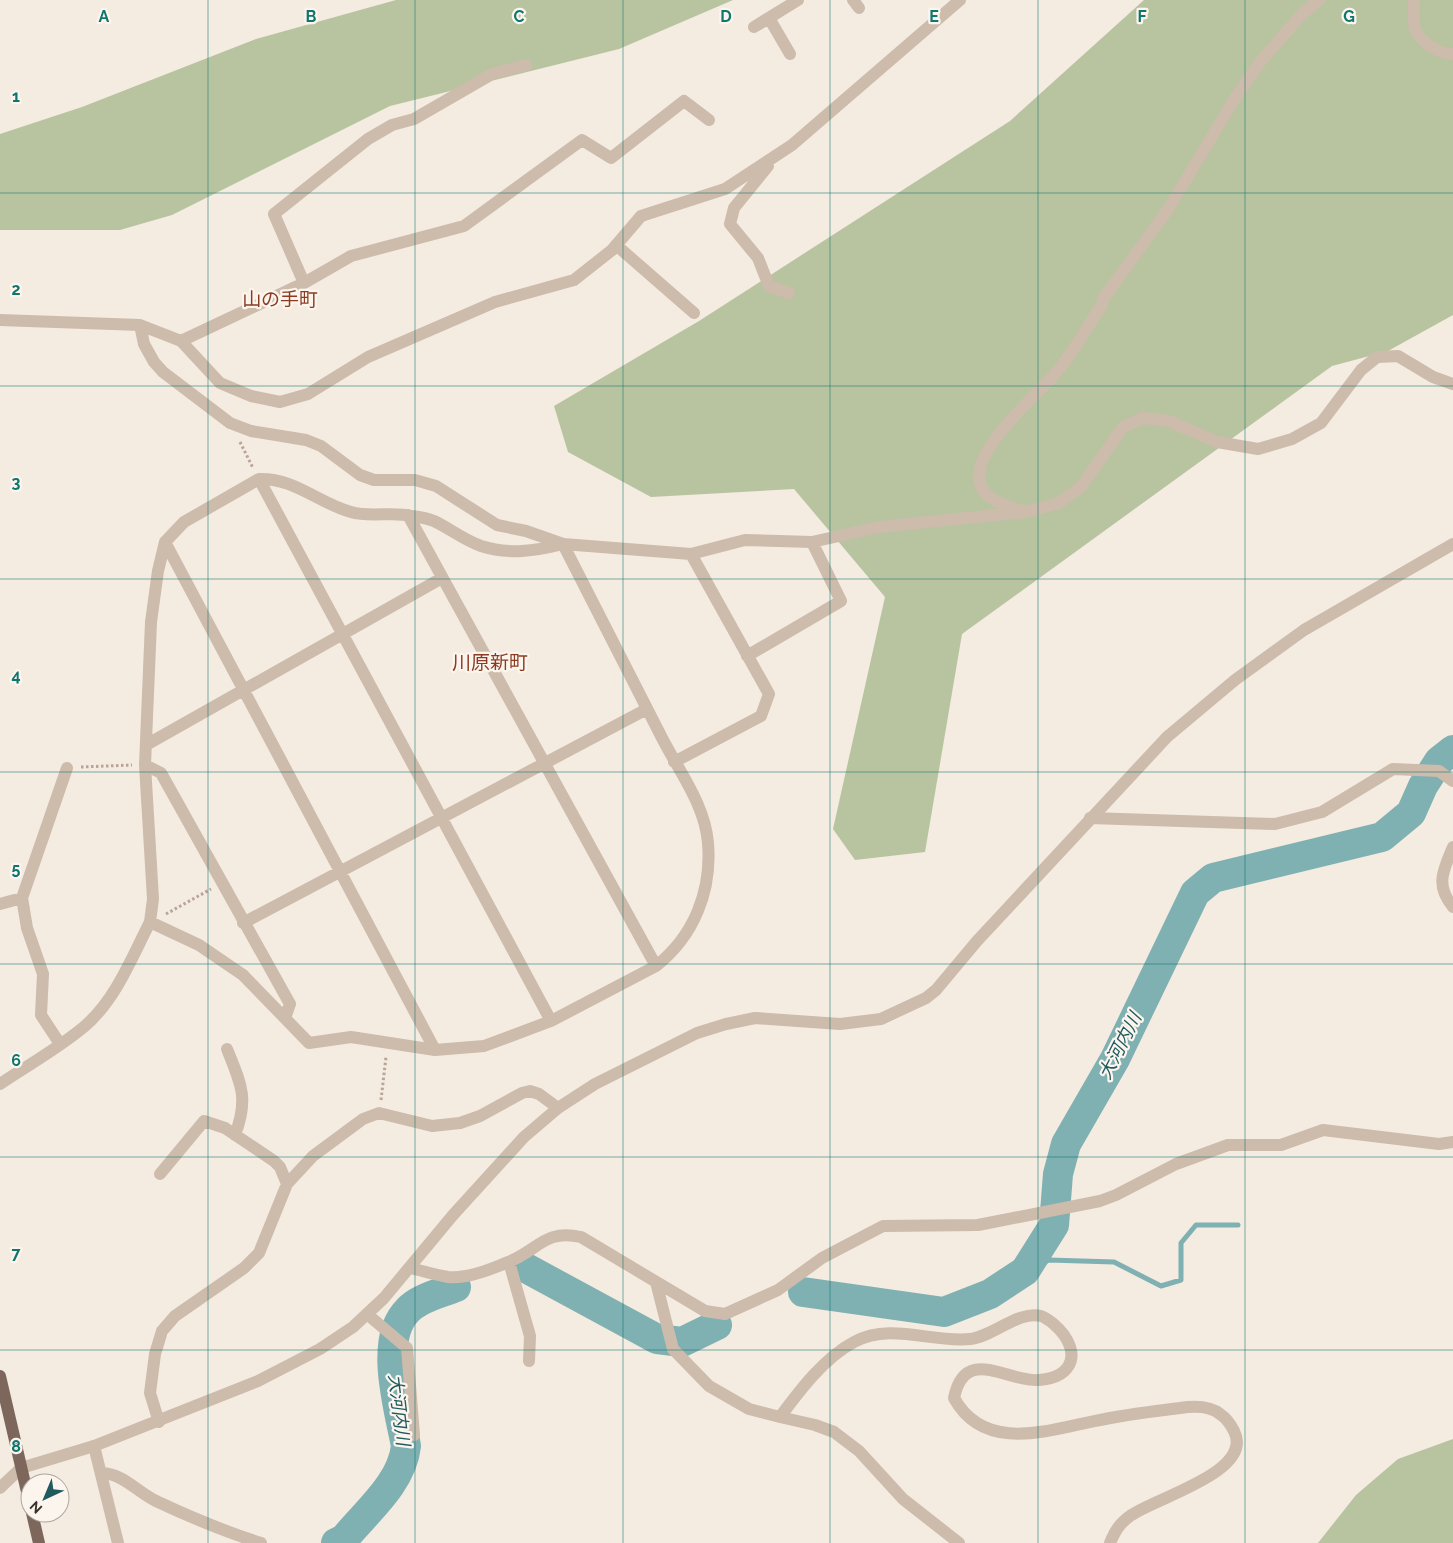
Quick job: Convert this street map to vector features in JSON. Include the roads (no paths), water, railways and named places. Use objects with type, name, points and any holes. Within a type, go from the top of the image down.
[{"type":"main road","points":[[1,1382],[22,1473]]},
{"type":"main road","points":[[34,1523],[39,1543]]},
{"type":"street","points":[[754,27],[798,0]]},
{"type":"street","points":[[0,320],[140,325],[181,341],[220,383],[250,396],[280,402],[308,394],[368,356],[495,302],[574,280],[616,245],[641,216],[725,190],[792,146],[960,0]]},
{"type":"street","points":[[1026,512],[996,502],[982,490],[979,477],[982,458],[997,435],[1056,373],[1102,305],[1103,299],[1169,208],[1235,98],[1260,62],[1302,14],[1319,0]]},
{"type":"street","points":[[1414,0],[1414,26],[1420,36],[1431,46],[1446,54],[1453,54]]},
{"type":"street","points":[[768,18],[790,54]]},
{"type":"street","points":[[304,283],[274,214],[368,139],[392,125],[414,118],[492,74],[526,65]]},
{"type":"street","points":[[181,341],[304,283],[351,256],[464,226],[582,140],[611,158],[684,101],[709,120]]},
{"type":"street","points":[[776,156],[734,208],[730,224],[758,258],[769,286],[789,293]]},
{"type":"street","points":[[616,245],[694,312]]},
{"type":"street","points":[[140,325],[144,344],[158,367],[230,423],[251,431],[306,440],[321,446],[360,474],[374,480],[415,480],[436,486],[497,525],[526,530],[563,544],[690,554],[745,540],[812,542],[879,527],[1026,512],[1059,503],[1081,488],[1123,428],[1143,418],[1169,421],[1216,442],[1258,449],[1292,439],[1321,423],[1361,370],[1377,357],[1398,356],[1434,378],[1453,384]]},
{"type":"street","points":[[0,1084],[86,1025],[105,1004],[121,979],[150,922],[153,899],[145,765],[151,622],[158,571],[165,542],[184,522],[260,479],[274,479],[296,485],[350,512],[367,515],[408,515],[432,520],[480,546],[508,551],[534,551],[563,544]]},
{"type":"street","points":[[260,479],[551,1021]]},
{"type":"street","points":[[408,515],[656,966]]},
{"type":"street","points":[[165,542],[435,1050]]},
{"type":"street","points":[[747,656],[841,601],[812,542]]},
{"type":"street","points":[[150,922],[198,945],[243,975],[310,1043],[351,1037],[435,1050],[484,1046],[551,1021],[656,966],[669,956],[683,939],[704,899],[708,872],[708,842],[698,803],[674,762],[563,544]]},
{"type":"street","points":[[0,1488],[21,1468],[94,1446],[258,1382],[320,1349],[353,1327],[410,1268],[453,1215],[524,1137],[558,1108],[595,1084],[688,1037],[726,1024],[755,1018],[848,1023],[880,1019],[926,998],[936,990],[1090,818],[1167,737],[1235,680],[1304,630],[1453,544]]},
{"type":"street","points":[[674,762],[761,716],[769,694],[690,554]]},
{"type":"street","points":[[146,745],[442,578]]},
{"type":"street","points":[[243,923],[647,709]]},
{"type":"street","points":[[145,765],[161,772],[221,884],[290,1004],[285,1018]]},
{"type":"street","points":[[60,1044],[41,1014],[43,974],[27,928],[22,898],[67,768]]},
{"type":"street","points":[[1090,818],[1275,824],[1322,812],[1392,769],[1439,771],[1453,781]]},
{"type":"street","points":[[1453,847],[1443,870],[1442,889],[1453,907]]},
{"type":"street","points":[[0,904],[22,898]]},
{"type":"street","points":[[227,1049],[243,1088],[241,1118],[234,1135]]},
{"type":"street","points":[[159,1422],[150,1393],[155,1354],[162,1331],[175,1316],[244,1268],[259,1253],[288,1184],[313,1156],[362,1119],[380,1113],[404,1121],[432,1126],[460,1124],[480,1116],[522,1093],[530,1091],[539,1094],[558,1108]]},
{"type":"street","points":[[160,1174],[204,1122],[225,1128],[274,1161],[280,1167],[288,1184]]},
{"type":"street","points":[[410,1268],[450,1277],[463,1276],[509,1262],[554,1235],[581,1236],[705,1311],[725,1314],[778,1290],[822,1258],[883,1226],[978,1225],[1054,1211],[1116,1196],[1176,1164],[1228,1145],[1281,1145],[1322,1130],[1439,1144],[1453,1142]]},
{"type":"street","points":[[509,1262],[530,1336],[529,1361]]},
{"type":"street","points":[[656,1282],[672,1342],[709,1386],[749,1410],[814,1425],[834,1432],[859,1451],[903,1499],[959,1543]]},
{"type":"street","points":[[367,1314],[407,1348],[414,1435]]},
{"type":"street","points":[[780,1417],[797,1394],[836,1353],[855,1341],[881,1333],[968,1339],[983,1337],[1024,1316],[1041,1316],[1055,1325],[1064,1335],[1072,1357],[1070,1367],[1060,1375],[1038,1381],[986,1368],[972,1371],[963,1376],[956,1387],[954,1398],[970,1420],[985,1429],[1014,1434],[1052,1431],[1105,1419],[1186,1407],[1208,1408],[1220,1414],[1231,1425],[1237,1436],[1235,1456],[1226,1466],[1131,1516],[1115,1529],[1110,1543]]},
{"type":"street","points":[[94,1446],[118,1543]]},
{"type":"street","points":[[102,1473],[115,1473],[154,1500],[261,1543]]},
{"type":"waterway","name":"大河内川","points":[[803,1292],[944,1312],[990,1294],[1025,1271],[1054,1225],[1058,1174],[1066,1144],[1115,1059],[1195,893],[1213,878],[1382,837],[1411,813],[1423,786],[1439,761],[1453,750]]},
{"type":"waterway","points":[[1025,1271],[1049,1260],[1114,1262],[1161,1286],[1181,1280],[1181,1243],[1196,1225],[1238,1225]]},
{"type":"waterway","name":"大河内川","points":[[526,1268],[657,1339],[682,1342],[717,1325]]},
{"type":"waterway","name":"大河内川","points":[[336,1543],[344,1539],[382,1496],[398,1472],[403,1459],[406,1446],[393,1375],[392,1356],[394,1338],[399,1323],[408,1310],[418,1302],[456,1287]]},
{"type":"district","name":"山の手町","points":[[280,299]]},
{"type":"district","name":"川原新町","points":[[490,662]]}]
